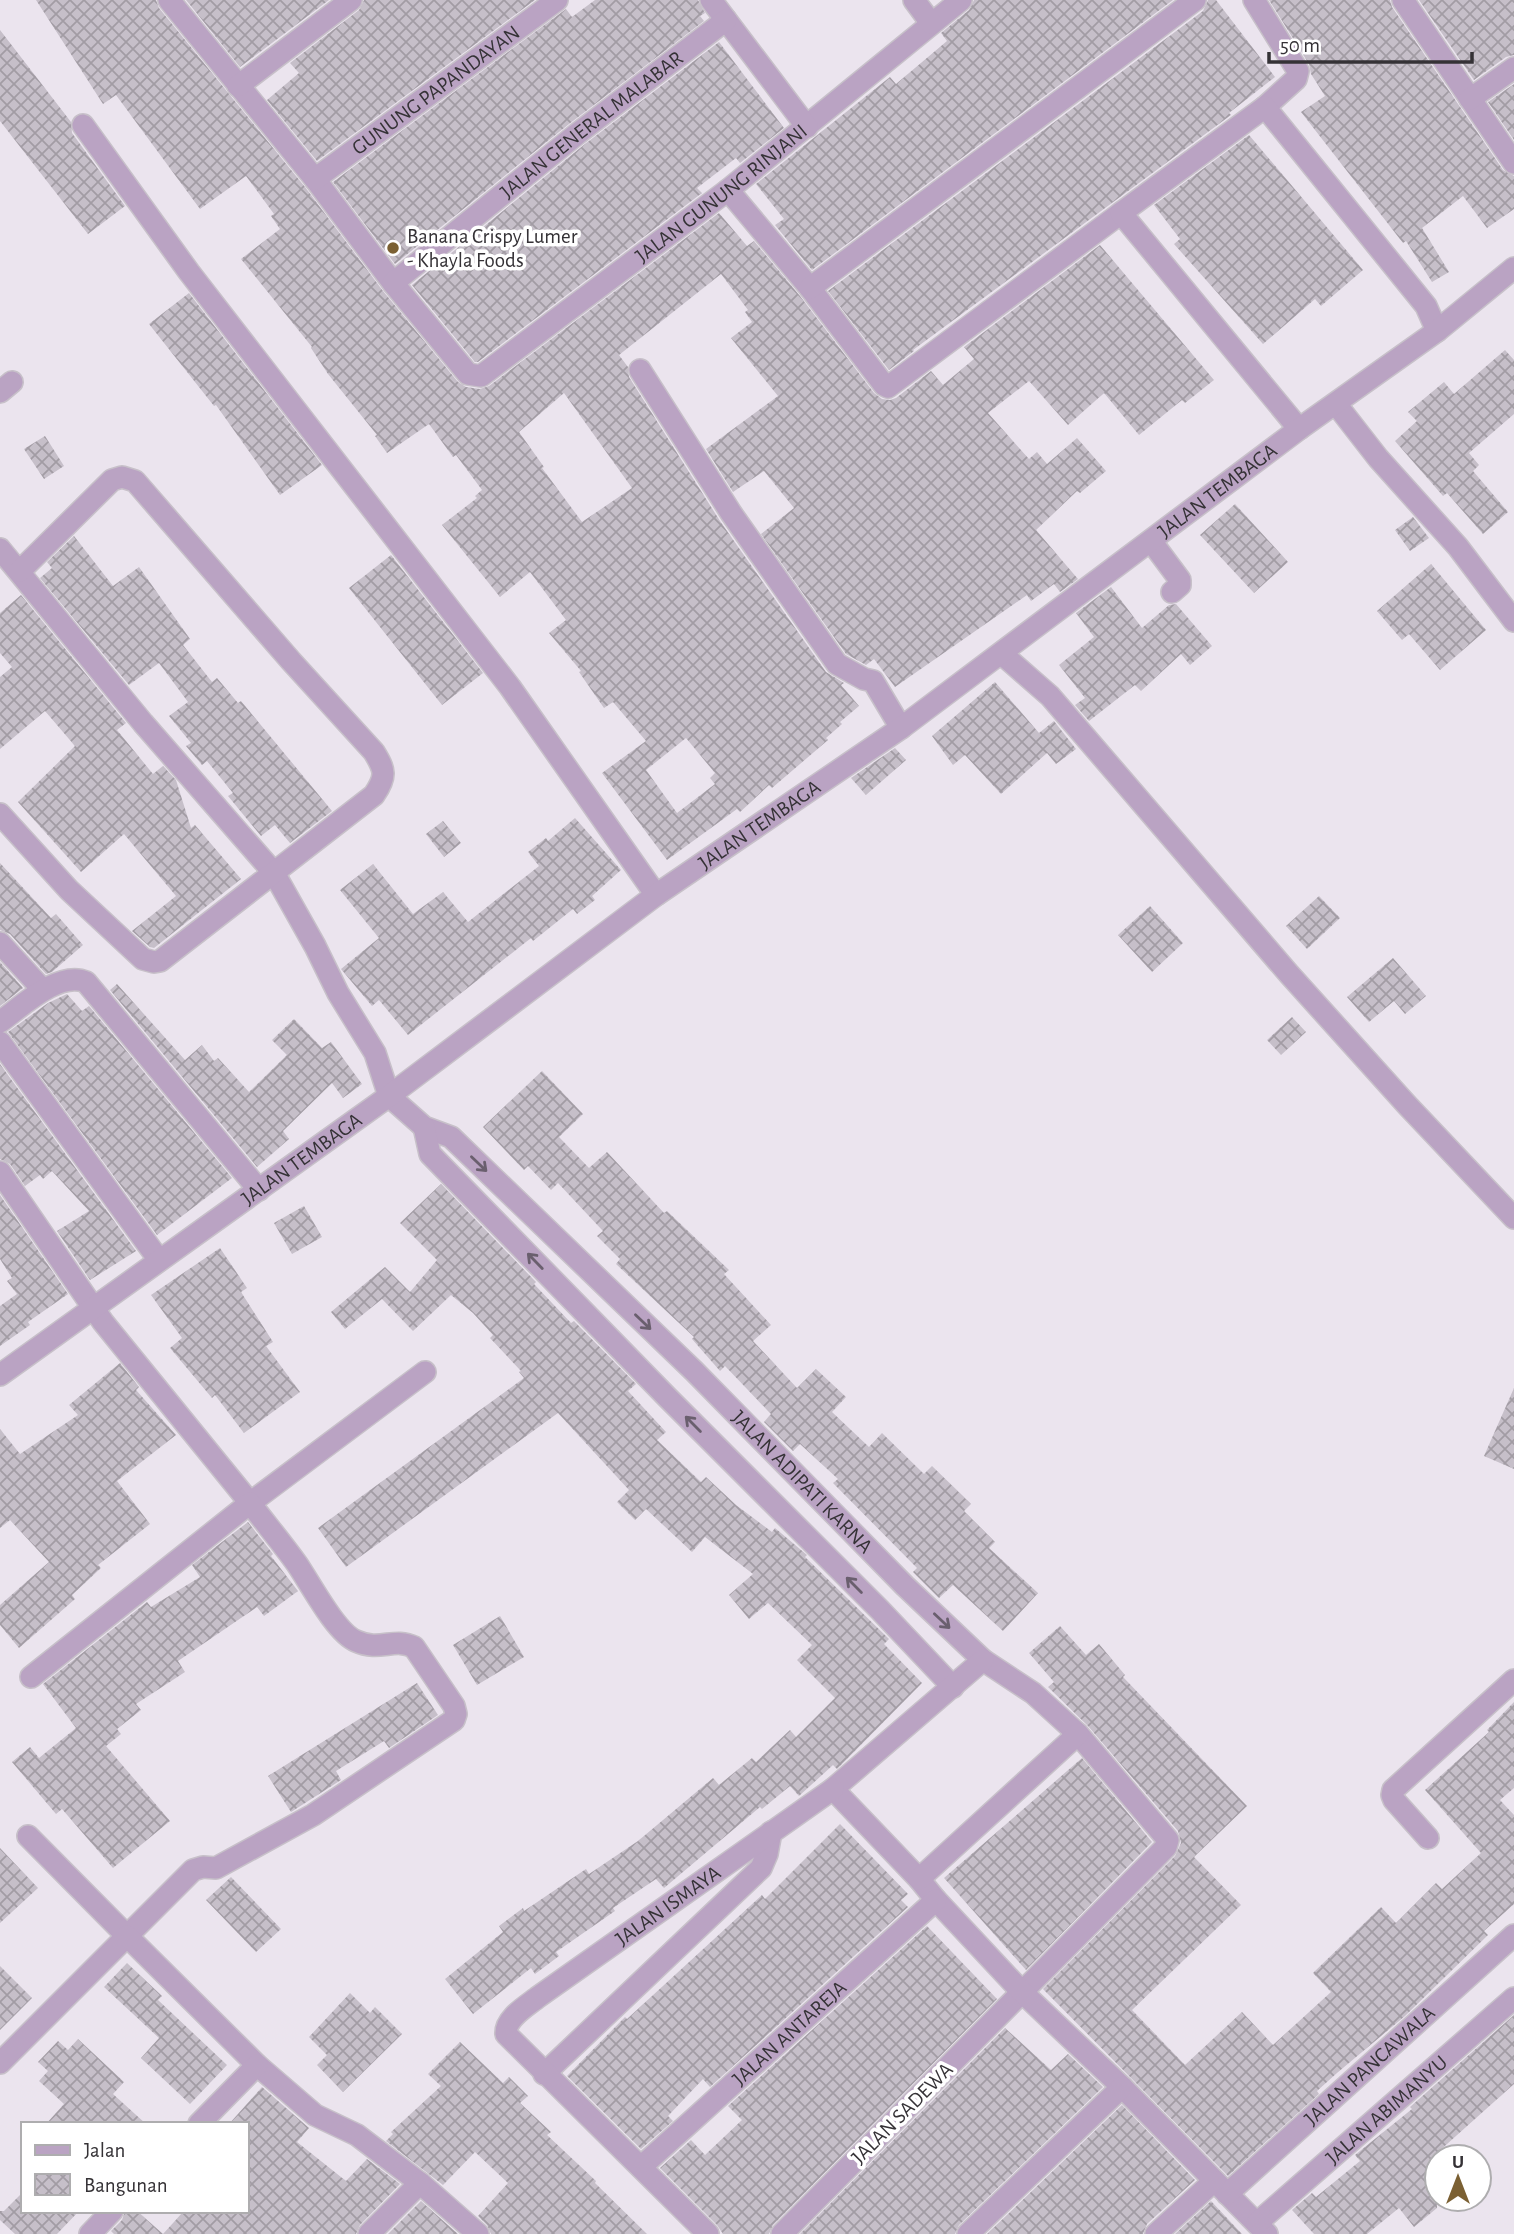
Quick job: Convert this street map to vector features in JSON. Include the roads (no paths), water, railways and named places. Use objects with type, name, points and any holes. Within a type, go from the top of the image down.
[{"type":"street","points":[[169,0],[393,283]]},
{"type":"street","points":[[239,86],[351,0]]},
{"type":"street","name":"GUNUNG PAPANDAYAN","points":[[314,180],[556,0]]},
{"type":"street","points":[[711,0],[807,127]]},
{"type":"street","points":[[914,0],[930,23]]},
{"type":"street","name":"JALAN GUNUNG RINJANI","points":[[393,283],[468,374],[481,376],[728,190],[961,0]]},
{"type":"street","points":[[810,288],[1195,0]]},
{"type":"street","points":[[728,190],[810,288],[863,360],[884,385],[891,387],[1265,107],[1298,76],[1297,67],[1254,0]]},
{"type":"street","points":[[1403,0],[1514,163]]},
{"type":"street","name":"JALAN GENERAL MALABAR","points":[[393,283],[577,134],[726,20]]},
{"type":"street","points":[[1470,99],[1514,68]]},
{"type":"street","points":[[1265,107],[1426,306],[1437,331]]},
{"type":"street","points":[[83,125],[189,272],[510,687],[656,895]]},
{"type":"street","points":[[1121,213],[1299,429]]},
{"type":"street","name":"JALAN TEMBAGA","points":[[0,1375],[98,1315],[159,1260],[259,1190],[408,1113],[656,895],[901,728],[1002,654],[1159,552],[1299,429],[1437,331],[1514,268]]},
{"type":"street","points":[[640,370],[731,513],[838,664],[864,679],[873,681],[901,728]]},
{"type":"street","points":[[1336,404],[1378,458],[1458,547],[1514,621]]},
{"type":"street","points":[[0,814],[69,890],[143,959],[160,961],[374,795],[383,783],[383,768],[374,752],[291,662],[135,481],[122,477],[112,480],[20,571]]},
{"type":"street","points":[[0,549],[143,723],[274,873],[338,993],[408,1113]]},
{"type":"street","points":[[1159,552],[1181,582],[1172,592]]},
{"type":"street","points":[[1002,654],[1050,696],[1289,974],[1514,1219]]},
{"type":"street","points":[[0,943],[43,990]]},
{"type":"street","points":[[0,1022],[43,990],[69,978],[86,982],[259,1190]]},
{"type":"street","points":[[0,1042],[159,1260]]},
{"type":"street","name":"JALAN ADIPATI KARNA","points":[[408,1113],[452,1137],[694,1371],[905,1586],[983,1660],[1032,1693],[1078,1734],[1166,1837],[1166,1847]]},
{"type":"street","name":"JALAN ADIPATI KARNA","points":[[408,1113],[430,1154],[953,1687]]},
{"type":"street","points":[[0,1172],[125,1352],[250,1503],[296,1563],[340,1629],[354,1641],[371,1646],[404,1642],[414,1647],[454,1706],[456,1714],[454,1720],[313,1815],[216,1868],[203,1867],[193,1870],[0,2063]]},
{"type":"street","points":[[667,1397],[694,1371]]},
{"type":"street","points":[[31,1677],[250,1503],[425,1372]]},
{"type":"street","points":[[880,1610],[905,1586]]},
{"type":"street","name":"JALAN ISMAYA","points":[[544,2074],[506,2034],[510,2020],[538,1997],[833,1789],[983,1660]]},
{"type":"street","points":[[1428,1838],[1394,1800],[1393,1790],[1514,1680]]},
{"type":"street","points":[[919,1878],[1078,1734]]},
{"type":"street","points":[[833,1789],[919,1878],[936,1900],[1021,1991],[1122,2087],[1262,2229]]},
{"type":"street","points":[[708,2234],[544,2074],[761,1868],[771,1832]]},
{"type":"street","points":[[28,1836],[257,2065],[316,2115],[357,2135],[420,2183],[478,2234]]},
{"type":"street","name":"JALAN SADEWA","points":[[782,2234],[1166,1847]]},
{"type":"street","name":"JALAN ANTAREJA","points":[[641,2167],[936,1900]]},
{"type":"street","name":"JALAN PANCAWALA","points":[[1156,2234],[1220,2188],[1514,1935]]},
{"type":"street","name":"JALAN ABIMANYU","points":[[1262,2229],[1514,1998]]},
{"type":"street","points":[[201,2122],[257,2065]]},
{"type":"street","points":[[968,2234],[1122,2087]]},
{"type":"street","points":[[369,2234],[420,2183]]},
{"type":"street","points":[[90,2234],[110,2213]]},
{"type":"place","name":"Banana Crispy Lumer - Khayla Foods","points":[[393,248]]}]
